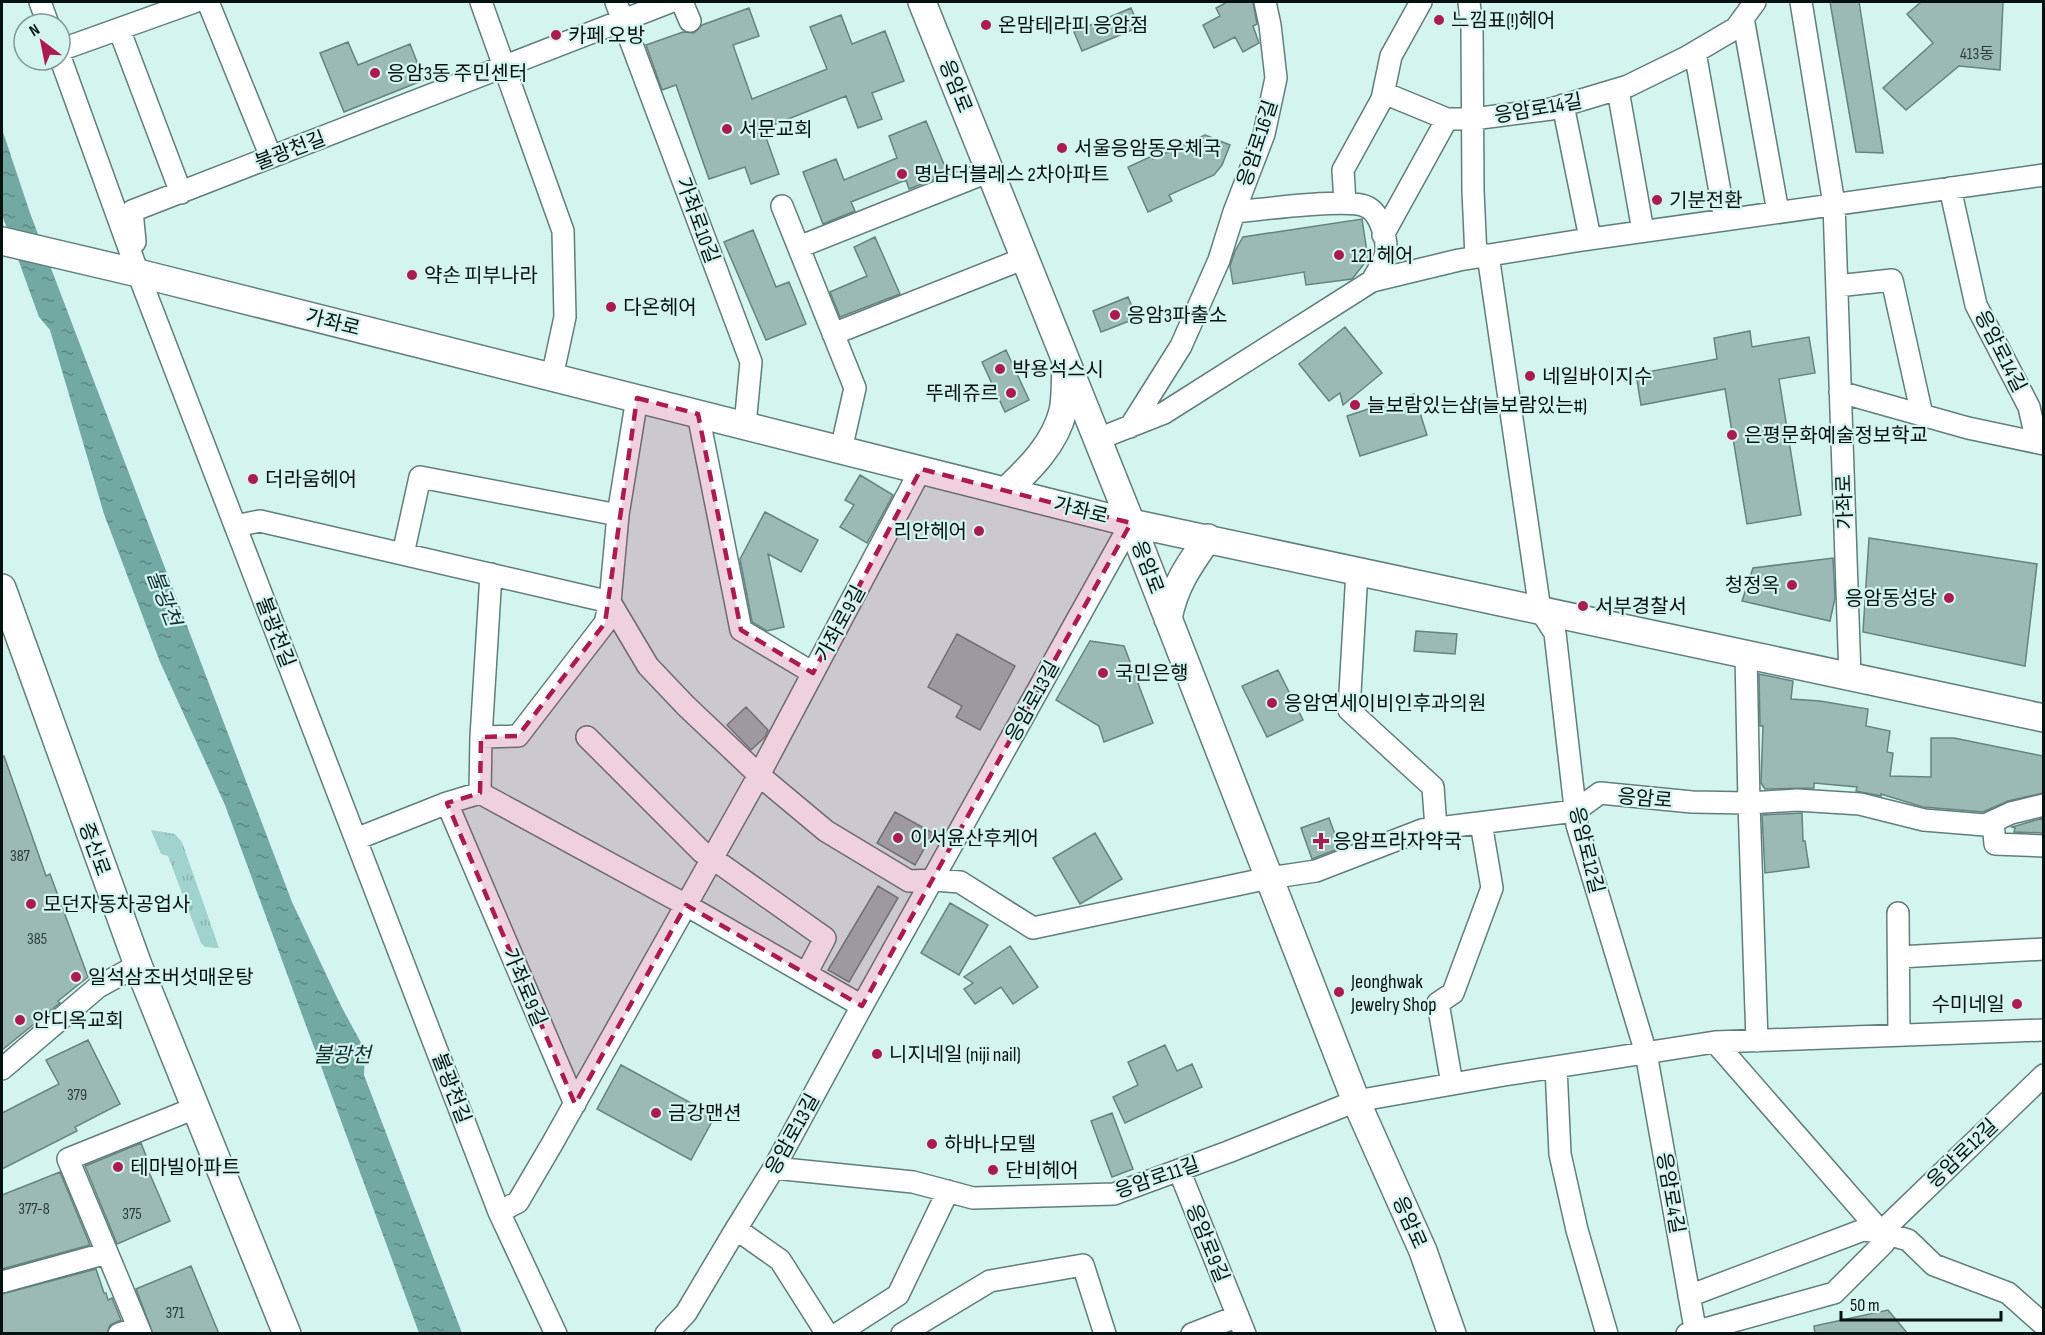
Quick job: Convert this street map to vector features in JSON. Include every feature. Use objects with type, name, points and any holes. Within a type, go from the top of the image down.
[{"type":"main road","name":"응암로","points":[[922,2],[1098,439],[1356,1101],[1423,1251],[1452,1334]]},
{"type":"main road","name":"가좌로","points":[[2,241],[126,270],[1131,523],[2043,718]]},
{"type":"main road","points":[[1006,491],[1035,463],[1054,437],[1063,410],[1066,361]]},
{"type":"main road","points":[[1168,619],[1171,603],[1181,577],[1208,538]]},
{"type":"main road","name":"증산로","points":[[2,588],[138,965],[287,1334]]},
{"type":"street","points":[[72,46],[119,29],[157,8],[194,2]]},
{"type":"street","points":[[208,2],[271,157]]},
{"type":"street","points":[[481,2],[563,231],[565,317],[552,377]]},
{"type":"street","points":[[505,65],[620,10],[670,2]]},
{"type":"street","name":"응암로16길","points":[[1234,212],[1264,134],[1276,78],[1265,2]]},
{"type":"street","points":[[1345,203],[1342,170],[1382,99],[1391,56],[1421,2]]},
{"type":"street","points":[[1383,93],[1447,119],[1473,119],[1472,28],[1469,2]]},
{"type":"street","points":[[1801,2],[1834,204],[1840,392],[1968,428],[2040,443]]},
{"type":"street","name":"가좌로10길","points":[[620,10],[751,362],[745,425]]},
{"type":"street","name":"응암로14길","points":[[1482,256],[1473,119],[1551,109],[1618,90],[1695,52],[1736,28],[1749,10]]},
{"type":"street","name":"응암로14길","points":[[1749,10],[1778,212]]},
{"type":"street","points":[[119,29],[181,192]]},
{"type":"street","points":[[1695,52],[1725,220]]},
{"type":"street","name":"불광천길","points":[[126,270],[132,212],[505,65]]},
{"type":"street","name":"불광천길","points":[[65,72],[126,270],[235,526],[499,1212],[556,1334]]},
{"type":"street","points":[[1618,90],[1643,231]]},
{"type":"street","points":[[1563,105],[1590,238]]},
{"type":"street","points":[[1383,235],[1447,119]]},
{"type":"street","points":[[799,247],[990,171]]},
{"type":"street","points":[[1098,439],[1164,413],[1372,281],[1482,256],[1590,238],[2043,175]]},
{"type":"street","name":"응암로14길","points":[[1950,188],[1977,305],[2029,407],[2040,443]]},
{"type":"street","points":[[1130,427],[1181,346],[1219,260],[1234,212],[1345,203],[1369,207],[1381,222],[1386,253],[1372,281]]},
{"type":"street","points":[[782,206],[855,388],[841,450]]},
{"type":"street","points":[[1482,256],[1540,610]]},
{"type":"street","points":[[833,333],[1025,258]]},
{"type":"street","points":[[1837,286],[1892,280],[1922,415]]},
{"type":"street","name":"가좌로","points":[[1840,392],[1850,677]]},
{"type":"street","points":[[481,737],[518,735],[605,623],[618,515],[637,399]]},
{"type":"street","points":[[698,414],[741,630],[813,673]]},
{"type":"street","name":"가좌로9길","points":[[499,1212],[518,1202],[574,1104],[759,775],[921,470]]},
{"type":"street","points":[[403,554],[420,477],[618,515]]},
{"type":"street","points":[[235,526],[260,521],[609,602],[648,666],[686,706],[759,775],[826,831],[909,881],[960,882],[1033,928],[1269,878]]},
{"type":"street","name":"응암로13길","points":[[666,1334],[686,1313],[774,1168],[1131,523]]},
{"type":"street","points":[[1357,571],[1349,710],[1433,787],[1436,828]]},
{"type":"street","points":[[480,793],[481,737],[491,574]]},
{"type":"street","name":"응암로12길","points":[[1540,610],[1555,633],[1577,825],[1646,1053]]},
{"type":"street","points":[[1746,655],[1757,1041]]},
{"type":"street","points":[[586,738],[702,852],[825,938],[806,974]]},
{"type":"street","points":[[356,839],[447,803],[480,793],[686,905],[862,1006]]},
{"type":"street","name":"응암로","points":[[1269,878],[1316,871],[1422,830],[1575,811],[1600,794],[1692,802],[1749,803]]},
{"type":"street","points":[[1749,803],[1797,800],[1860,804],[1924,820],[1985,825],[2011,813],[2043,805]]},
{"type":"street","name":"가좌로9길","points":[[447,803],[574,1104]]},
{"type":"street","points":[[1993,822],[1995,844],[2043,846]]},
{"type":"street","points":[[1452,1084],[1438,1003],[1453,993],[1492,888],[1480,823]]},
{"type":"street","points":[[1898,913],[1899,1035]]},
{"type":"street","points":[[1899,957],[2043,949]]},
{"type":"street","points":[[2,1070],[98,987],[138,965]]},
{"type":"street","points":[[1356,1101],[1715,1042],[2043,1030]]},
{"type":"street","points":[[1693,1332],[1834,1293],[1884,1243],[1881,1232],[1715,1042]]},
{"type":"street","name":"응암로4길","points":[[1646,1053],[1689,1296],[1693,1332]]},
{"type":"street","points":[[1556,1067],[1560,1154],[1577,1230],[1607,1334]]},
{"type":"street","name":"응암로12길","points":[[1881,1232],[2043,1075]]},
{"type":"street","name":"응암로11길","points":[[774,1168],[914,1182],[973,1198],[1114,1194],[1356,1101]]},
{"type":"street","points":[[133,1332],[107,1253],[68,1160],[195,1108]]},
{"type":"street","name":"응암로9길","points":[[1179,1170],[1242,1325],[1192,1334]]},
{"type":"street","points":[[837,1334],[898,1295],[948,1191]]},
{"type":"street","points":[[736,1229],[780,1260],[827,1334]]},
{"type":"street","points":[[1689,1296],[1863,1230],[1881,1232],[1908,1240],[1934,1265],[2008,1293],[2043,1325]]},
{"type":"street","points":[[2,1282],[107,1253]]},
{"type":"street","points":[[902,1334],[990,1281],[1083,1265],[1105,1334]]},
{"type":"street","points":[[883,1305],[892,1334]]},
{"type":"highlighted area","points":[[637,398],[698,414],[741,630],[813,673],[921,469],[1131,523],[862,1006],[686,905],[575,1104],[447,803],[480,793],[481,737],[518,736],[605,623]]},
{"type":"green space","points":[[151,830],[175,834],[182,842],[219,948],[205,947],[201,943],[168,856],[161,854]]},
{"type":"water","name":"불광천","points":[[2,129],[30,213],[292,902],[341,1006],[365,1050],[364,1075],[462,1333],[419,1333],[225,805],[160,662],[104,514],[50,330],[39,317],[2,215]]},
{"type":"building","points":[[1227,2],[1253,2],[1257,24],[1253,26],[1259,43],[1243,52],[1235,37],[1214,48],[1203,25],[1220,16],[1216,8]]},
{"type":"building","points":[[1830,2],[1859,2],[1883,153],[1856,152]]},
{"type":"building","points":[[1921,2],[2003,2],[2000,70],[1959,66],[1906,110],[1883,88],[1933,43],[1907,14]]},
{"type":"building","name":"서문교회","points":[[749,8],[759,36],[733,45],[752,99],[827,69],[810,27],[841,15],[852,44],[885,31],[904,81],[872,93],[882,119],[858,128],[846,96],[763,129],[779,174],[751,184],[745,167],[709,179],[676,85],[662,90],[646,45],[683,32],[694,33],[702,25]]},
{"type":"building","points":[[1131,8],[1139,27],[1082,51],[1074,32]]},
{"type":"building","name":"응암3동 주민센터","points":[[348,42],[358,65],[410,44],[424,80],[344,112],[320,53]]},
{"type":"building","name":"명남더블레스 2차아파트","points":[[926,121],[948,174],[909,189],[906,180],[851,202],[855,211],[823,224],[803,172],[836,159],[844,180],[897,158],[889,136]]},
{"type":"building","points":[[1205,135],[1230,145],[1222,165],[1214,175],[1169,195],[1172,201],[1148,212],[1128,167],[1152,156],[1153,159]]},
{"type":"building","points":[[1362,219],[1368,259],[1352,279],[1306,285],[1304,272],[1233,284],[1230,266],[1243,237]]},
{"type":"building","points":[[753,230],[776,287],[789,282],[806,324],[766,340],[724,242]]},
{"type":"building","points":[[875,237],[900,294],[840,317],[830,292],[867,276],[854,247]]},
{"type":"building","name":"응암3파출소","points":[[1128,297],[1137,318],[1101,332],[1093,311]]},
{"type":"building","points":[[1345,327],[1382,373],[1343,405],[1340,393],[1329,401],[1299,364]]},
{"type":"building","points":[[1750,331],[1752,347],[1809,337],[1815,373],[1779,379],[1801,515],[1747,524],[1725,389],[1641,405],[1636,374],[1717,359],[1714,338]]},
{"type":"building","points":[[1006,350],[1029,400],[1005,412],[982,362]]},
{"type":"building","points":[[1414,394],[1427,435],[1360,456],[1347,416]]},
{"type":"building","points":[[860,475],[893,495],[867,543],[840,527],[854,505],[845,500]]},
{"type":"building","points":[[765,512],[818,540],[801,572],[768,554],[784,627],[767,631],[752,622],[740,559]]},
{"type":"building","name":"응암동성당","points":[[1869,538],[2037,564],[2025,666],[1863,632]]},
{"type":"building","name":"청정옥","points":[[1833,558],[1835,598],[1830,621],[1742,601],[1753,568]]},
{"type":"building","points":[[1416,631],[1457,634],[1455,654],[1414,651]]},
{"type":"building","points":[[957,634],[1015,666],[980,730],[956,717],[962,706],[928,687]]},
{"type":"building","name":"국민은행","points":[[1090,641],[1124,646],[1153,723],[1104,742],[1099,726],[1056,700]]},
{"type":"building","name":"응암연세이비인후과의원","points":[[1278,670],[1303,720],[1267,737],[1242,686]]},
{"type":"building","points":[[1759,674],[1793,681],[1791,699],[1868,709],[1866,726],[1890,731],[1887,752],[1893,753],[1890,776],[1931,777],[1931,738],[1954,738],[2043,756],[2043,793],[2008,801],[1983,812],[1923,807],[1881,794],[1881,796],[1856,791],[1857,787],[1814,783],[1814,788],[1765,789],[1761,783],[1763,726],[1760,726]]},
{"type":"building","points":[[746,707],[768,730],[765,737],[751,750],[727,725]]},
{"type":"building","points":[[4,756],[46,876],[50,874],[88,977],[2,1050],[2,757]]},
{"type":"building","points":[[895,812],[933,833],[915,865],[877,843]]},
{"type":"building","points":[[1802,813],[1803,841],[1805,841],[1809,867],[1765,873],[1762,815]]},
{"type":"building","name":"응암프라자약국","points":[[1329,818],[1340,848],[1312,859],[1301,828]]},
{"type":"building","points":[[2043,818],[2043,833],[2014,832],[2015,828],[2012,827]]},
{"type":"building","points":[[1095,833],[1122,879],[1080,904],[1053,858]]},
{"type":"building","points":[[878,886],[898,898],[849,982],[828,970]]},
{"type":"building","points":[[950,903],[988,925],[959,975],[921,953]]},
{"type":"building","points":[[1010,946],[1038,987],[1013,1004],[1001,987],[975,1004],[964,989],[973,983],[964,977]]},
{"type":"building","points":[[88,1040],[120,1104],[75,1127],[77,1131],[2,1169],[2,1113],[59,1084],[46,1060]]},
{"type":"building","points":[[1165,1045],[1177,1071],[1192,1064],[1202,1087],[1125,1123],[1113,1097],[1138,1085],[1128,1062]]},
{"type":"building","name":"금강맨션","points":[[621,1065],[715,1116],[691,1160],[597,1109]]},
{"type":"building","points":[[1112,1113],[1133,1169],[1112,1177],[1091,1121]]},
{"type":"building","points":[[141,1143],[152,1171],[149,1172],[170,1221],[117,1244],[85,1166]]},
{"type":"building","points":[[60,1172],[90,1245],[2,1269],[2,1195]]},
{"type":"building","points":[[191,1266],[219,1334],[153,1334],[136,1289]]},
{"type":"building","points":[[96,1269],[104,1293],[108,1300],[112,1298],[121,1320],[110,1325],[107,1333],[2,1334],[2,1294]]},
{"type":"building","points":[[1888,1310],[1908,1334],[1815,1334],[1814,1326]]},
{"type":"place","name":"느낌표(!)헤어","points":[[1439,20]]},
{"type":"place","name":"온맘테라피 응암점","points":[[986,25]]},
{"type":"place","name":"카페 오방","points":[[556,35]]},
{"type":"place","name":"응암3동 주민센터","points":[[375,73]]},
{"type":"place","name":"서문교회","points":[[727,129]]},
{"type":"place","name":"서울응암동우체국","points":[[1062,148]]},
{"type":"place","name":"명남더블레스 2차아파트","points":[[902,174]]},
{"type":"place","name":"기분전환","points":[[1657,200]]},
{"type":"place","name":"121 헤어","points":[[1339,255]]},
{"type":"place","name":"약손 피부나라","points":[[412,275]]},
{"type":"place","name":"다온헤어","points":[[611,307]]},
{"type":"place","name":"응암3파출소","points":[[1115,315]]},
{"type":"place","name":"박용석스시","points":[[1000,369]]},
{"type":"place","name":"네일바이지수","points":[[1530,376]]},
{"type":"place","name":"뚜레쥬르","points":[[1011,393]]},
{"type":"place","name":"늘보람있는샵(늘보람있는#)","points":[[1355,405]]},
{"type":"place","name":"은평문화예술정보학교","points":[[1732,435]]},
{"type":"place","name":"더라움헤어","points":[[253,479]]},
{"type":"place","name":"리안헤어","points":[[979,531]]},
{"type":"place","name":"청정옥","points":[[1792,585]]},
{"type":"place","name":"응암동성당","points":[[1949,598]]},
{"type":"place","name":"서부경찰서","points":[[1583,606]]},
{"type":"place","name":"국민은행","points":[[1103,673]]},
{"type":"place","name":"응암연세이비인후과의원","points":[[1272,703]]},
{"type":"place","name":"이서윤산후케어","points":[[898,838]]},
{"type":"place","name":"응암프라자약국","points":[[1321,841]]},
{"type":"place","name":"모던자동차공업사","points":[[31,904]]},
{"type":"place","name":"일석삼조버섯매운탕","points":[[76,977]]},
{"type":"place","name":"Jeonghwak Jewelry Shop","points":[[1339,992]]},
{"type":"place","name":"수미네일","points":[[2017,1004]]},
{"type":"place","name":"안디옥교회","points":[[20,1020]]},
{"type":"place","name":"니지네일 (niji nail)","points":[[877,1054]]},
{"type":"place","name":"금강맨션","points":[[656,1113]]},
{"type":"place","name":"하바나모텔","points":[[932,1144]]},
{"type":"place","name":"테마빌아파트","points":[[118,1167]]},
{"type":"place","name":"단비헤어","points":[[993,1170]]}]
